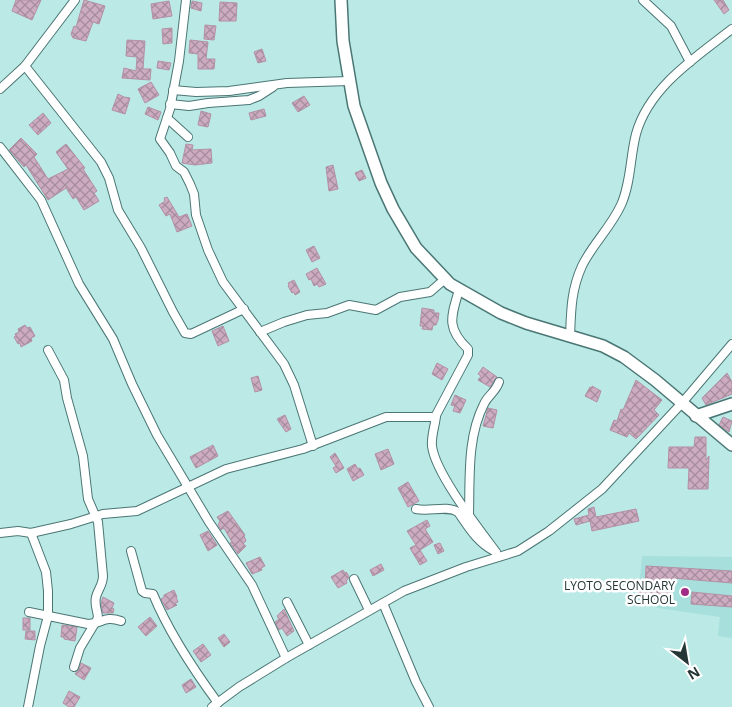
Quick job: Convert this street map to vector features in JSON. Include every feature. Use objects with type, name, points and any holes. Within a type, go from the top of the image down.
[{"type":"street","points":[[0,89],[25,66],[75,0]]},
{"type":"street","points":[[186,0],[173,90],[167,118],[160,136],[161,141],[172,156],[176,166],[186,175],[194,194],[196,215],[208,250],[223,282],[278,355],[291,377],[313,446]]},
{"type":"street","points":[[342,0],[343,41],[349,82],[361,127],[381,183],[393,209],[416,248],[444,279],[501,313],[526,324],[603,346],[624,357],[732,445]]},
{"type":"street","points":[[642,0],[671,26],[690,62]]},
{"type":"street","points":[[570,337],[570,310],[582,265],[613,221],[622,204],[636,133],[646,112],[661,90],[690,62],[732,28]]},
{"type":"street","points":[[25,66],[101,162],[109,178],[118,210],[141,248],[185,333],[191,334],[244,309]]},
{"type":"street","points":[[173,90],[212,92],[275,86],[287,83],[349,82]]},
{"type":"street","points":[[170,104],[189,106],[250,100],[275,86]]},
{"type":"street","points":[[167,118],[188,137]]},
{"type":"street","points":[[0,147],[41,200],[79,284],[113,338],[132,384],[157,435],[170,459],[252,585],[286,658]]},
{"type":"street","points":[[260,332],[284,322],[327,313],[349,305],[376,310],[400,297],[430,292],[444,279]]},
{"type":"street","points":[[460,290],[452,324],[456,336],[468,349],[468,355],[436,416],[431,444],[442,473],[496,552]]},
{"type":"street","points":[[130,551],[142,591],[153,594],[168,628],[215,705],[239,687],[286,658],[369,610],[424,582],[518,551],[542,536],[602,489],[682,403],[732,344]]},
{"type":"street","points":[[48,350],[64,380],[85,466],[88,499],[98,522],[103,576],[95,609],[99,616],[80,648],[74,667]]},
{"type":"street","points":[[469,514],[472,445],[476,424],[484,402],[496,391],[499,382]]},
{"type":"street","points":[[696,416],[732,404]]},
{"type":"street","points":[[0,533],[18,531],[31,534],[108,513],[137,511],[226,469],[313,446],[386,417],[433,418],[436,416]]},
{"type":"street","points":[[416,509],[425,511],[448,508],[455,510],[474,536],[484,545],[504,556]]},
{"type":"street","points":[[28,707],[48,616],[46,572],[31,534]]},
{"type":"street","points":[[354,579],[369,610]]},
{"type":"street","points":[[288,602],[309,645]]},
{"type":"street","points":[[383,603],[416,682],[429,707]]},
{"type":"street","points":[[29,612],[88,624],[107,618],[121,621]]},
{"type":"shaded area","name":"LYOTO SECONDARY SCHOOL","points":[[642,556],[732,557],[732,638],[718,636],[720,617],[658,608],[638,602]]},
{"type":"building","points":[[16,0],[41,0],[32,20],[12,11]]},
{"type":"building","points":[[84,0],[105,6],[99,24],[93,22],[86,41],[73,38],[71,34],[74,26],[76,27]]},
{"type":"building","points":[[714,0],[723,0],[729,10],[724,14]]},
{"type":"building","points":[[169,1],[172,16],[153,19],[151,4]]},
{"type":"building","points":[[192,1],[202,3],[201,11],[191,8]]},
{"type":"building","points":[[220,2],[237,3],[236,21],[219,21]]},
{"type":"building","points":[[205,25],[216,26],[214,40],[204,39]]},
{"type":"building","points":[[172,28],[172,43],[163,44],[162,29]]},
{"type":"building","points":[[127,40],[145,41],[143,69],[151,69],[150,80],[122,78],[124,68],[136,71],[137,57],[126,56]]},
{"type":"building","points":[[190,40],[208,42],[206,59],[215,59],[214,69],[198,69],[198,54],[189,53]]},
{"type":"building","points":[[262,49],[266,61],[258,63],[254,52]]},
{"type":"building","points":[[158,61],[171,63],[169,70],[157,68]]},
{"type":"building","points":[[151,82],[159,95],[145,103],[138,89]]},
{"type":"building","points":[[118,94],[130,98],[125,114],[112,110]]},
{"type":"building","points":[[304,96],[310,105],[298,112],[292,103]]},
{"type":"building","points":[[148,107],[161,112],[158,120],[145,114]]},
{"type":"building","points":[[264,109],[266,116],[251,120],[249,113]]},
{"type":"building","points":[[201,111],[211,114],[208,127],[198,125]]},
{"type":"building","points":[[43,113],[51,123],[38,135],[29,125]]},
{"type":"building","points":[[21,138],[37,154],[34,157],[48,179],[68,169],[56,152],[66,144],[85,168],[83,169],[97,191],[94,193],[99,201],[84,210],[76,197],[73,199],[66,188],[48,200],[26,165],[24,167],[9,150]]},
{"type":"building","points":[[186,144],[193,145],[192,150],[211,149],[212,163],[195,165],[182,163]]},
{"type":"building","points":[[333,165],[338,189],[329,191],[326,167]]},
{"type":"building","points":[[362,170],[366,178],[359,181],[355,173]]},
{"type":"building","points":[[167,197],[179,217],[187,214],[192,226],[177,232],[170,214],[166,216],[159,205]]},
{"type":"building","points":[[314,246],[320,258],[312,262],[306,250]]},
{"type":"building","points":[[317,268],[326,284],[319,287],[317,284],[314,286],[306,274]]},
{"type":"building","points":[[294,280],[300,292],[295,295],[288,286],[288,283]]},
{"type":"building","points":[[422,308],[439,313],[436,325],[433,325],[432,330],[422,329],[423,326],[420,326]]},
{"type":"building","points":[[25,325],[27,328],[30,327],[35,336],[31,338],[32,341],[21,347],[14,337],[19,332],[18,329]]},
{"type":"building","points":[[223,326],[229,341],[218,346],[212,331]]},
{"type":"building","points":[[437,363],[448,369],[442,380],[432,374]]},
{"type":"building","points":[[483,367],[497,377],[490,387],[478,380],[481,376],[478,374]]},
{"type":"building","points":[[727,373],[732,382],[732,394],[706,405],[702,398]]},
{"type":"building","points":[[258,376],[262,390],[255,392],[251,378]]},
{"type":"building","points":[[636,380],[662,400],[654,410],[659,415],[636,439],[629,433],[627,437],[610,430],[614,420],[617,421],[621,409],[623,410]]},
{"type":"building","points":[[592,386],[601,391],[597,402],[585,396]]},
{"type":"building","points":[[455,395],[466,400],[460,413],[453,411],[455,406],[451,405]]},
{"type":"building","points":[[488,408],[497,410],[493,428],[483,426]]},
{"type":"building","points":[[285,415],[291,429],[286,432],[277,419]]},
{"type":"building","points":[[723,417],[732,421],[729,432],[719,425]]},
{"type":"building","points":[[695,437],[706,437],[706,460],[709,456],[708,489],[688,489],[689,468],[668,468],[669,447],[694,447]]},
{"type":"building","points":[[213,445],[218,456],[196,468],[190,457]]},
{"type":"building","points":[[388,449],[394,464],[381,470],[375,454]]},
{"type":"building","points":[[335,453],[344,468],[336,473],[333,468],[336,466],[330,457]]},
{"type":"building","points":[[355,464],[364,475],[353,481],[347,469]]},
{"type":"building","points":[[408,482],[419,501],[408,507],[398,488]]},
{"type":"building","points":[[594,507],[596,517],[636,509],[639,521],[592,531],[590,521],[576,525],[574,519],[589,515],[588,509]]},
{"type":"building","points":[[228,511],[245,535],[246,541],[243,544],[246,546],[238,554],[230,543],[232,542],[224,528],[221,530],[218,525],[220,521],[217,517]]},
{"type":"building","points":[[427,520],[430,526],[425,529],[433,542],[420,550],[427,561],[420,565],[410,548],[416,545],[407,531]]},
{"type":"building","points":[[208,531],[217,545],[208,551],[200,535]]},
{"type":"building","points":[[440,543],[444,551],[438,554],[434,545]]},
{"type":"building","points":[[260,557],[265,566],[261,568],[262,570],[252,574],[246,563]]},
{"type":"building","points":[[381,564],[384,570],[373,576],[370,570]]},
{"type":"building","points":[[646,566],[732,571],[732,583],[672,578],[670,601],[638,598],[639,587],[645,587]]},
{"type":"building","points":[[343,570],[349,576],[346,581],[347,583],[338,588],[331,577]]},
{"type":"building","points":[[174,590],[178,602],[175,603],[177,605],[167,610],[161,599],[164,595]]},
{"type":"building","points":[[692,592],[732,596],[732,607],[691,604]]},
{"type":"building","points":[[103,597],[114,603],[113,613],[103,613],[101,603]]},
{"type":"building","points":[[284,609],[294,631],[287,636],[282,628],[279,630],[275,622],[279,619],[277,616]]},
{"type":"building","points":[[150,617],[157,626],[146,636],[138,627]]},
{"type":"building","points":[[23,618],[30,618],[30,630],[23,630]]},
{"type":"building","points":[[62,625],[77,627],[75,641],[61,637]]},
{"type":"building","points":[[26,631],[35,631],[35,640],[25,639]]},
{"type":"building","points":[[224,634],[230,642],[224,647],[218,638]]},
{"type":"building","points":[[203,644],[211,655],[201,662],[193,651]]},
{"type":"building","points":[[81,663],[91,668],[84,680],[75,674]]},
{"type":"building","points":[[191,679],[196,687],[186,693],[182,685]]},
{"type":"building","points":[[69,691],[80,697],[74,707],[69,707],[63,703]]},
{"type":"place","name":"LYOTO SECONDARY SCHOOL","points":[[685,592]]}]
